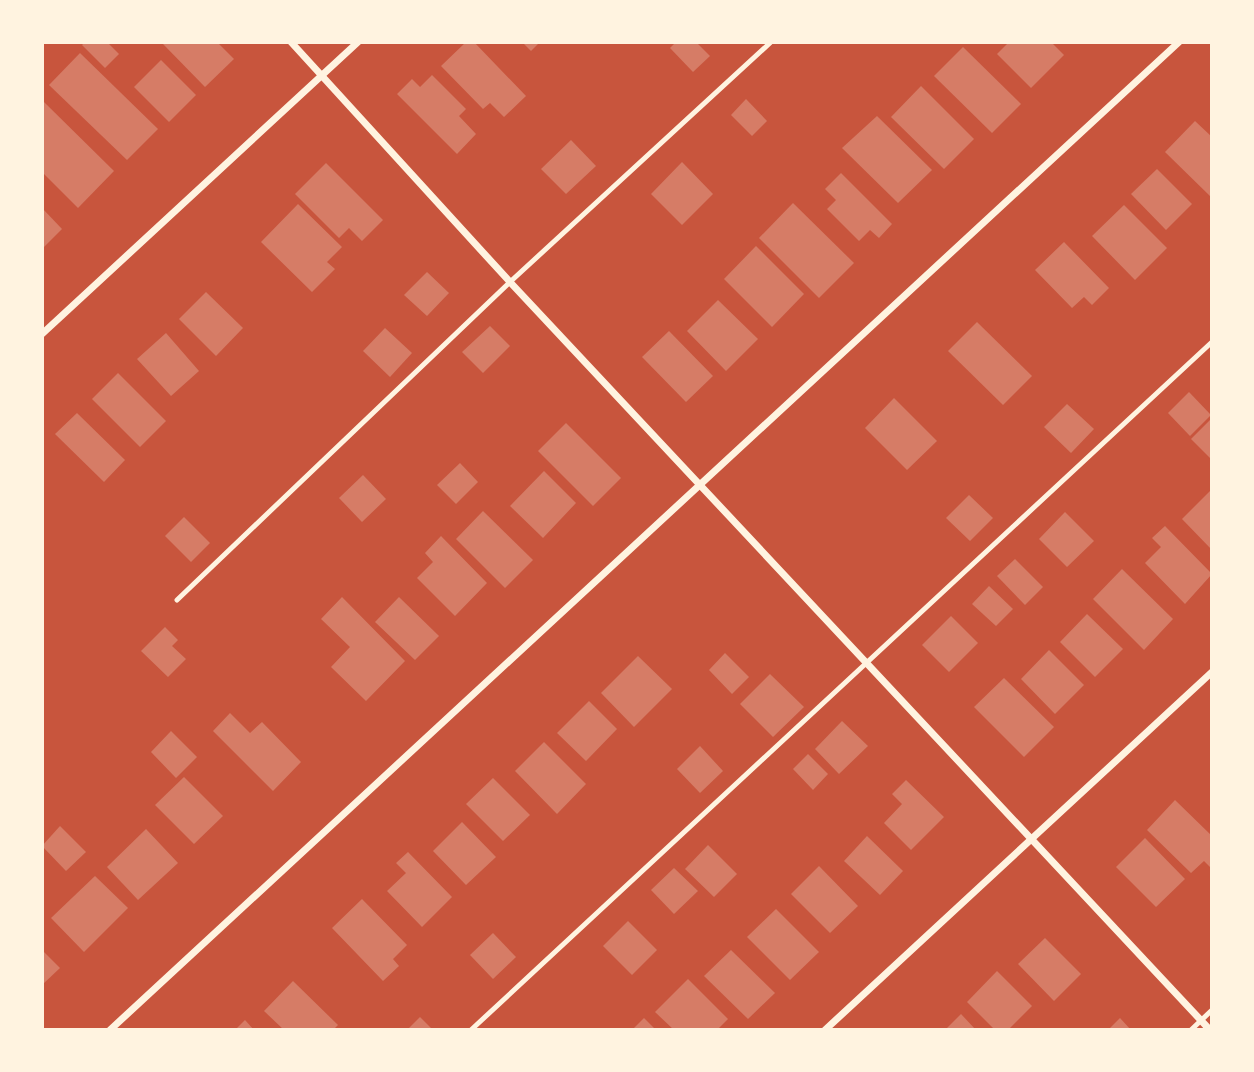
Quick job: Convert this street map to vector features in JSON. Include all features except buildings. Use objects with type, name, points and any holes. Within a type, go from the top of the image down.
[{"type":"street","points":[[291,42],[510,282],[1210,1030]]},
{"type":"street","points":[[42,334],[358,42]]},
{"type":"street","points":[[110,1030],[1180,42]]},
{"type":"street","points":[[825,1030],[1212,672]]},
{"type":"lane","points":[[177,600],[510,282],[771,42]]},
{"type":"lane","points":[[471,1030],[1212,342]]},
{"type":"lane","points":[[1191,1030],[1212,1010]]}]
